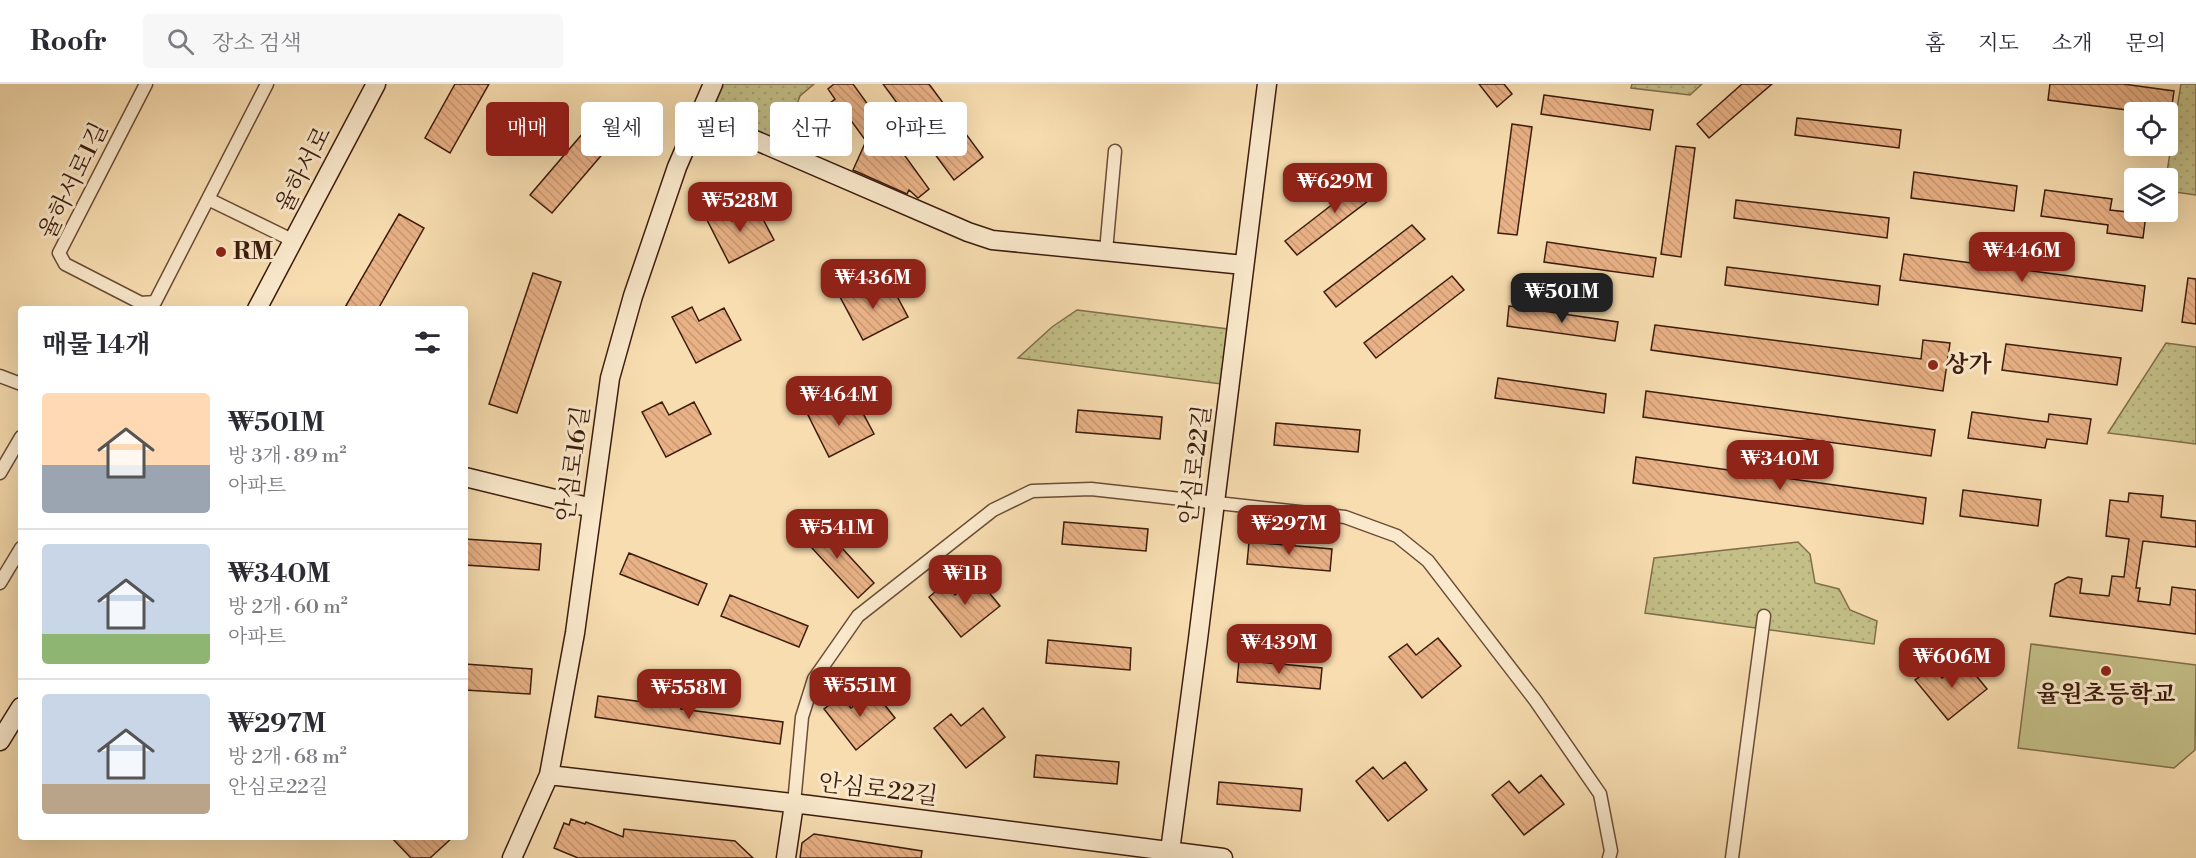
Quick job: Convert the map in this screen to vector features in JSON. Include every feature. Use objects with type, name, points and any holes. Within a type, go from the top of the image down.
[{"type":"main road","name":"율하서로","points":[[259,306],[376,84]]},
{"type":"main road","name":"안심로16길","points":[[705,102],[713,84]]},
{"type":"main road","name":"안심로22길","points":[[1169,855],[1266,84]]},
{"type":"main road","points":[[758,141],[968,232],[992,240],[1244,265]]},
{"type":"main road","name":"안심로16길","points":[[512,858],[549,775],[575,633],[610,378],[633,296],[682,156]]},
{"type":"main road","points":[[272,282],[273,306]]},
{"type":"main road","points":[[468,478],[592,508]]},
{"type":"main road","points":[[0,741],[18,712]]},
{"type":"main road","name":"안심로22길","points":[[549,775],[794,804],[1169,855],[1223,858]]},
{"type":"main road","name":"안심로22길","points":[[786,858],[794,804]]},
{"type":"street","name":"율하서로1길","points":[[146,84],[59,253],[65,264],[141,303],[155,302],[267,84]]},
{"type":"street","points":[[1106,251],[1115,151]]},
{"type":"street","points":[[208,199],[294,241]]},
{"type":"street","points":[[0,376],[18,383]]},
{"type":"street","points":[[0,473],[18,443]]},
{"type":"street","points":[[794,804],[801,717],[814,679],[858,616],[993,510],[1032,491],[1079,489],[1345,517],[1397,536],[1428,561],[1534,700],[1600,794],[1611,850],[1609,858]]},
{"type":"street","points":[[0,583],[18,553]]},
{"type":"street","points":[[1732,858],[1764,616]]},
{"type":"shaded area","points":[[713,84],[814,84],[800,96],[798,102],[770,102],[770,147],[758,142],[758,102],[705,102]]},
{"type":"shaded area","points":[[1632,84],[1702,84],[1690,95],[1631,88]]},
{"type":"shaded area","points":[[2181,84],[2196,84],[2196,195],[2178,192],[2178,168],[2168,168],[2170,156],[2178,156],[2178,103]]},
{"type":"shaded area","points":[[1077,310],[1236,330],[1229,385],[1018,358],[1052,327]]},
{"type":"shaded area","points":[[2166,343],[2196,347],[2196,444],[2108,433]]},
{"type":"shaded area","points":[[1798,542],[1810,554],[1815,583],[1839,589],[1850,610],[1877,621],[1874,644],[1645,613],[1654,558]]},
{"type":"shaded area","points":[[2031,644],[2196,665],[2195,750],[2174,768],[2018,748]]},
{"type":"building","points":[[455,84],[489,84],[450,153],[425,138]]},
{"type":"building","points":[[834,84],[853,84],[866,102],[864,102],[864,138],[852,122],[852,102],[831,102],[835,99],[828,89]]},
{"type":"building","points":[[883,84],[929,84],[942,102],[896,102]]},
{"type":"building","points":[[1479,84],[1504,84],[1512,94],[1497,107]]},
{"type":"building","points":[[1742,84],[1772,84],[1709,138],[1697,124]]},
{"type":"building","points":[[2050,84],[2123,84],[2174,91],[2172,102],[2124,102],[2124,110],[2048,100]]},
{"type":"building","points":[[1544,95],[1653,110],[1650,130],[1541,114]]},
{"type":"building","points":[[1797,118],[1901,130],[1899,148],[1795,135]]},
{"type":"building","points":[[1512,124],[1532,127],[1517,235],[1498,233]]},
{"type":"building","points":[[581,135],[581,156],[601,156],[552,213],[530,195],[563,156],[569,156],[569,149]]},
{"type":"building","points":[[967,135],[983,157],[954,180],[936,156],[967,156]]},
{"type":"building","points":[[864,145],[864,156],[905,156],[929,189],[918,198],[909,190],[907,194],[853,170]]},
{"type":"building","points":[[1676,146],[1695,148],[1681,257],[1661,254]]},
{"type":"building","points":[[1914,172],[2017,186],[2014,211],[1911,198]]},
{"type":"building","points":[[1373,173],[1385,188],[1297,255],[1285,241]]},
{"type":"building","points":[[2045,190],[2112,199],[2110,210],[2124,212],[2124,222],[2145,222],[2143,238],[2107,233],[2108,225],[2041,216]]},
{"type":"building","points":[[1736,200],[1889,218],[1887,238],[1734,218]]},
{"type":"building","points":[[725,208],[732,221],[757,208],[774,240],[729,263],[706,218]]},
{"type":"building","points":[[399,214],[424,228],[380,306],[346,306]]},
{"type":"building","points":[[1412,225],[1425,239],[1336,307],[1324,292]]},
{"type":"building","points":[[1547,242],[1656,258],[1653,277],[1544,262]]},
{"type":"building","points":[[1904,254],[2145,286],[2142,311],[1900,280]]},
{"type":"building","points":[[1727,267],[1880,286],[1878,305],[1725,285]]},
{"type":"building","points":[[533,273],[561,282],[517,413],[489,404]]},
{"type":"building","points":[[1452,276],[1464,290],[1376,358],[1364,343]]},
{"type":"building","points":[[2188,278],[2196,279],[2196,324],[2182,322]]},
{"type":"building","points":[[859,285],[866,298],[891,285],[908,317],[863,340],[839,295]]},
{"type":"building","points":[[1509,306],[1618,322],[1615,341],[1507,326]]},
{"type":"building","points":[[692,307],[699,321],[724,308],[741,340],[696,363],[672,317]]},
{"type":"building","points":[[1655,325],[1921,359],[1923,340],[1950,343],[1943,391],[1651,350]]},
{"type":"building","points":[[2006,344],[2121,358],[2117,385],[2002,370]]},
{"type":"building","points":[[1498,378],[1606,394],[1604,413],[1495,398]]},
{"type":"building","points":[[1646,391],[1935,430],[1931,456],[1643,417]]},
{"type":"building","points":[[825,401],[832,414],[857,402],[874,434],[829,457],[806,411]]},
{"type":"building","points":[[662,402],[669,415],[694,402],[711,434],[666,457],[642,412]]},
{"type":"building","points":[[1078,410],[1162,417],[1160,439],[1076,432]]},
{"type":"building","points":[[1972,412],[2048,422],[2049,414],[2091,419],[2087,444],[2047,439],[2045,448],[1968,438]]},
{"type":"building","points":[[1276,423],[1360,430],[1358,452],[1274,445]]},
{"type":"building","points":[[1636,457],[1926,498],[1923,524],[1633,483]]},
{"type":"building","points":[[1963,490],[2041,500],[2038,526],[1960,516]]},
{"type":"building","points":[[2129,493],[2163,496],[2161,517],[2196,521],[2196,547],[2143,541],[2136,588],[2140,588],[2138,601],[2170,605],[2172,587],[2196,590],[2196,634],[2050,616],[2055,584],[2068,577],[2082,579],[2080,593],[2109,596],[2112,576],[2124,577],[2129,539],[2106,536],[2110,500],[2128,502]]},
{"type":"building","points":[[817,521],[874,583],[858,598],[801,536]]},
{"type":"building","points":[[1064,522],[1148,529],[1146,551],[1062,544]]},
{"type":"building","points":[[468,539],[541,544],[539,570],[468,565]]},
{"type":"building","points":[[1249,542],[1332,549],[1330,571],[1247,564]]},
{"type":"building","points":[[629,553],[707,584],[698,605],[620,574]]},
{"type":"building","points":[[977,578],[1000,606],[961,637],[929,597],[946,583],[955,595]]},
{"type":"building","points":[[730,595],[808,626],[799,647],[721,616]]},
{"type":"building","points":[[1438,638],[1461,666],[1422,698],[1389,657],[1407,644],[1416,655]]},
{"type":"building","points":[[1048,640],[1131,648],[1130,670],[1046,663]]},
{"type":"building","points":[[1239,660],[1322,668],[1320,689],[1237,682]]},
{"type":"building","points":[[1964,661],[1987,689],[1948,720],[1915,680],[1933,667],[1942,678]]},
{"type":"building","points":[[468,664],[532,669],[530,694],[468,690]]},
{"type":"building","points":[[873,690],[895,718],[856,750],[824,709],[841,696],[851,708]]},
{"type":"building","points":[[598,696],[783,722],[780,744],[595,717]]},
{"type":"building","points":[[983,708],[1005,737],[966,768],[934,728],[951,714],[961,726]]},
{"type":"building","points":[[1036,755],[1119,762],[1117,784],[1034,777]]},
{"type":"building","points":[[1405,762],[1427,790],[1388,821],[1356,781],[1373,767],[1383,779]]},
{"type":"building","points":[[1541,775],[1564,804],[1524,835],[1492,795],[1509,781],[1519,793]]},
{"type":"building","points":[[1219,782],[1302,789],[1300,811],[1217,804]]},
{"type":"building","points":[[571,819],[585,824],[586,822],[623,837],[624,829],[735,841],[753,858],[578,858],[554,848],[564,823],[569,825]]},
{"type":"building","points":[[814,834],[922,851],[921,858],[800,858],[802,843]]},
{"type":"building","points":[[394,840],[450,840],[430,858],[411,858]]},
{"type":"place","name":"RM","points":[[221,252]]},
{"type":"place","name":"상가","points":[[1933,365]]},
{"type":"place","name":"율원초등학교","points":[[2106,671]]}]
